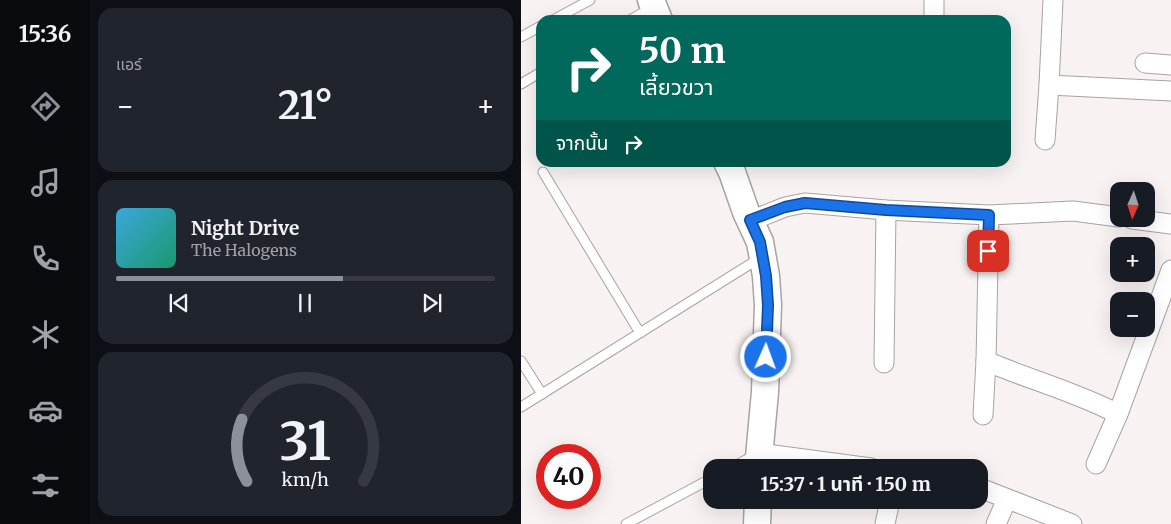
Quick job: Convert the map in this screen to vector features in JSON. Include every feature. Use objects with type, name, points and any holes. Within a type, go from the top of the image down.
[{"type":"street","points":[[934,0],[934,15]]},
{"type":"street","points":[[1045,140],[1053,0]]},
{"type":"street","points":[[1145,63],[1171,65]]},
{"type":"street","points":[[1049,85],[1171,91]]},
{"type":"street","points":[[730,167],[760,242],[766,276],[768,305],[765,392],[759,459]]},
{"type":"street","points":[[750,220],[785,207],[805,203],[886,210],[989,215],[1073,211],[1110,216]]},
{"type":"street","points":[[885,363],[886,210]]},
{"type":"street","points":[[983,415],[989,215]]},
{"type":"street","points":[[1155,222],[1171,224]]},
{"type":"street","points":[[1096,464],[1118,414],[1171,270]]},
{"type":"street","points":[[986,361],[1099,404],[1118,414]]},
{"type":"street","points":[[988,491],[1072,524]]},
{"type":"street","points":[[996,524],[1007,499]]},
{"type":"street","points":[[757,524],[758,509]]},
{"type":"street","points":[[885,524],[888,509]]},
{"type":"lane","points":[[562,15],[589,0]]},
{"type":"lane","points":[[641,15],[654,9]]},
{"type":"lane","points":[[521,37],[536,29]]},
{"type":"lane","points":[[521,84],[536,75]]},
{"type":"lane","points":[[543,172],[640,333]]},
{"type":"lane","points":[[521,407],[763,256]]},
{"type":"lane","points":[[521,361],[542,394]]},
{"type":"lane","points":[[626,524],[637,521],[703,483]]},
{"type":"route","points":[[766,357],[768,305],[766,276],[760,242],[750,220],[785,207],[805,203],[886,210],[989,215],[988,251]]}]
